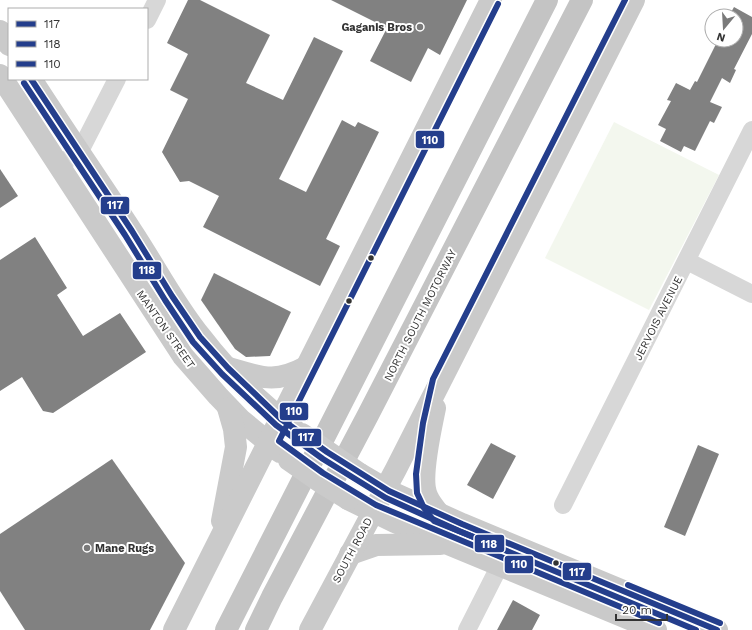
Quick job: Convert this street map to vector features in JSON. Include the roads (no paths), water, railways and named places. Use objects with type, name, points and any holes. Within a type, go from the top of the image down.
[{"type":"highway","points":[[226,630],[547,0]]},
{"type":"highway","name":"NORTH SOUTH MOTORWAY","points":[[256,630],[497,168],[582,0]]},
{"type":"main road","points":[[174,630],[491,0]]},
{"type":"main road","name":"SOUTH ROAD","points":[[310,630],[441,381],[634,0]]},
{"type":"main road","points":[[0,31],[8,43]]},
{"type":"main road","name":"MANTON STREET","points":[[0,75],[180,351],[227,406],[289,460],[322,483],[373,512],[656,630]]},
{"type":"main road","points":[[32,80],[200,336],[228,368],[281,419],[360,474],[385,489],[439,514],[717,630]]},
{"type":"main road","points":[[228,368],[255,376],[272,378],[287,376],[308,366]]},
{"type":"main road","points":[[439,514],[426,495],[424,480],[431,424],[441,381]]},
{"type":"main road","points":[[218,544],[236,447],[234,429],[227,406]]},
{"type":"main road","points":[[350,554],[376,546],[446,543]]},
{"type":"street","points":[[148,18],[157,0]]},
{"type":"street","points":[[0,52],[8,46]]},
{"type":"street","points":[[59,164],[79,153],[116,80]]},
{"type":"street","name":"JERVOIS AVENUE","points":[[563,505],[752,130]]},
{"type":"street","points":[[687,261],[752,294]]},
{"type":"street","points":[[467,630],[500,565]]},
{"type":"place","name":"Gaganis Bros","points":[[420,27]]},
{"type":"place","name":"Mane Rugs","points":[[87,548]]}]
